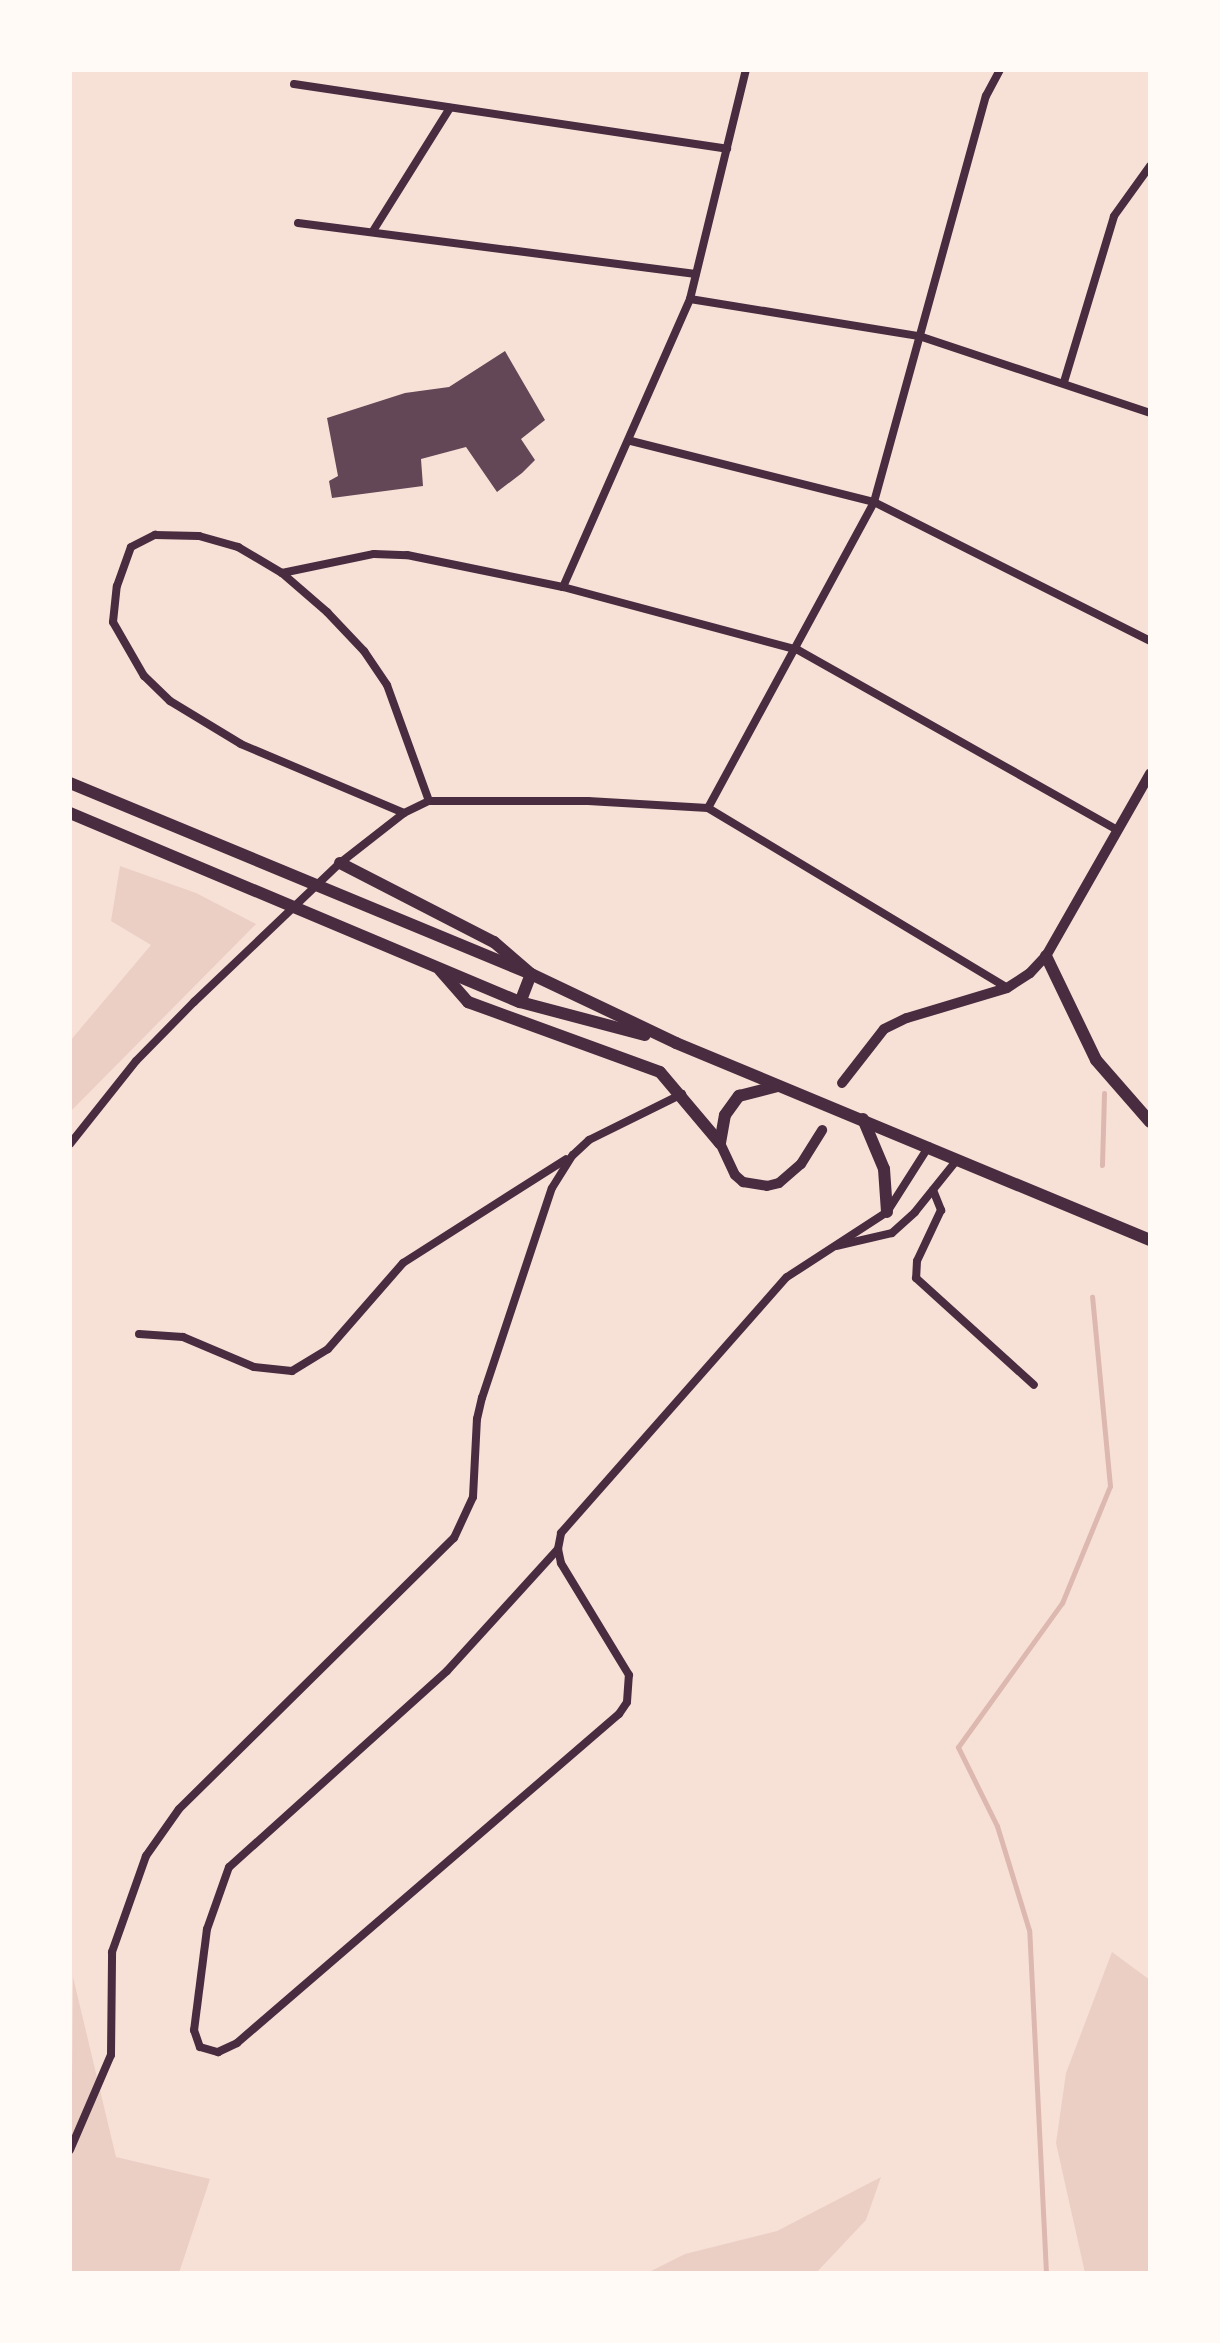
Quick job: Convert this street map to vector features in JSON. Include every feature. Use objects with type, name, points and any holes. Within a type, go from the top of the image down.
[{"type":"main road","points":[[70,784],[314,888],[531,974],[676,1043],[1150,1240]]},
{"type":"main road","points":[[70,813],[520,1002],[676,1043]]},
{"type":"main road","points":[[340,864],[474,929],[531,974]]},
{"type":"main road","points":[[1046,956],[1096,1060],[1150,1122]]},
{"type":"main road","points":[[438,968],[468,1002],[646,1066],[682,1094],[720,1142]]},
{"type":"main road","points":[[520,1002],[531,974]]},
{"type":"main road","points":[[720,1142],[725,1115],[739,1096],[779,1086]]},
{"type":"main road","points":[[863,1119],[884,1169],[887,1212]]},
{"type":"street","points":[[563,587],[631,441],[690,299],[746,70]]},
{"type":"street","points":[[708,808],[798,650],[874,502],[986,96],[1000,70]]},
{"type":"street","points":[[294,84],[727,149]]},
{"type":"street","points":[[373,231],[450,108]]},
{"type":"street","points":[[1064,382],[1114,216],[1150,166]]},
{"type":"street","points":[[298,222],[696,274]]},
{"type":"street","points":[[690,299],[919,336],[1150,413]]},
{"type":"street","points":[[631,441],[874,502],[1150,641]]},
{"type":"street","points":[[404,813],[202,723],[144,676],[114,622],[117,586],[131,547],[143,538],[198,536],[238,547],[282,573],[339,625],[387,685],[429,801]]},
{"type":"street","points":[[282,573],[390,553],[563,587],[798,650],[1118,830]]},
{"type":"street","points":[[842,1082],[884,1029],[907,1018],[1008,988],[1046,956],[1150,774]]},
{"type":"street","points":[[70,1144],[136,1061],[293,908],[404,813],[429,801],[588,801],[708,808],[1008,988]]},
{"type":"street","points":[[138,1334],[183,1336],[254,1367],[292,1371],[302,1367],[328,1349],[403,1263],[573,1155],[590,1140],[682,1094]]},
{"type":"street","points":[[720,1142],[743,1182],[767,1186],[779,1183],[801,1164],[822,1130]]},
{"type":"street","points":[[558,1549],[561,1563],[629,1675],[627,1702],[619,1714],[236,2042],[218,2052],[200,2047],[194,2030],[207,1929],[229,1867],[447,1670],[558,1549],[572,1518],[787,1277],[832,1246],[874,1225],[887,1212],[929,1146]]},
{"type":"street","points":[[70,2150],[112,2055],[112,1952],[146,1856],[178,1809],[454,1538],[465,1519],[473,1497],[477,1419],[482,1398],[552,1188],[573,1155]]},
{"type":"street","points":[[832,1246],[874,1240],[904,1224],[958,1159]]},
{"type":"street","points":[[933,1190],[941,1210],[917,1260],[916,1278],[1034,1386]]},
{"type":"street","points":[[874,1225],[874,1240]]},
{"type":"shaded area","points":[[120,866],[196,893],[256,924],[70,1112],[70,1041],[151,945],[111,921]]},
{"type":"shaded area","points":[[1112,1952],[1150,1980],[1150,2273],[1085,2273],[1056,2143],[1066,2073]]},
{"type":"shaded area","points":[[73,1977],[116,2157],[210,2179],[179,2273],[70,2273]]},
{"type":"shaded area","points":[[881,2177],[866,2220],[816,2273],[647,2273],[685,2254],[777,2231]]},
{"type":"building","points":[[505,351],[545,420],[521,439],[535,460],[522,473],[497,492],[466,447],[421,459],[423,486],[332,498],[329,481],[338,476],[327,418],[405,393],[449,387]]},
{"type":"waterway","points":[[1102,1165],[1104,1093]]},
{"type":"waterway","points":[[1046,2273],[1029,1930],[997,1826],[958,1747],[1062,1603],[1110,1486],[1092,1297]]}]
